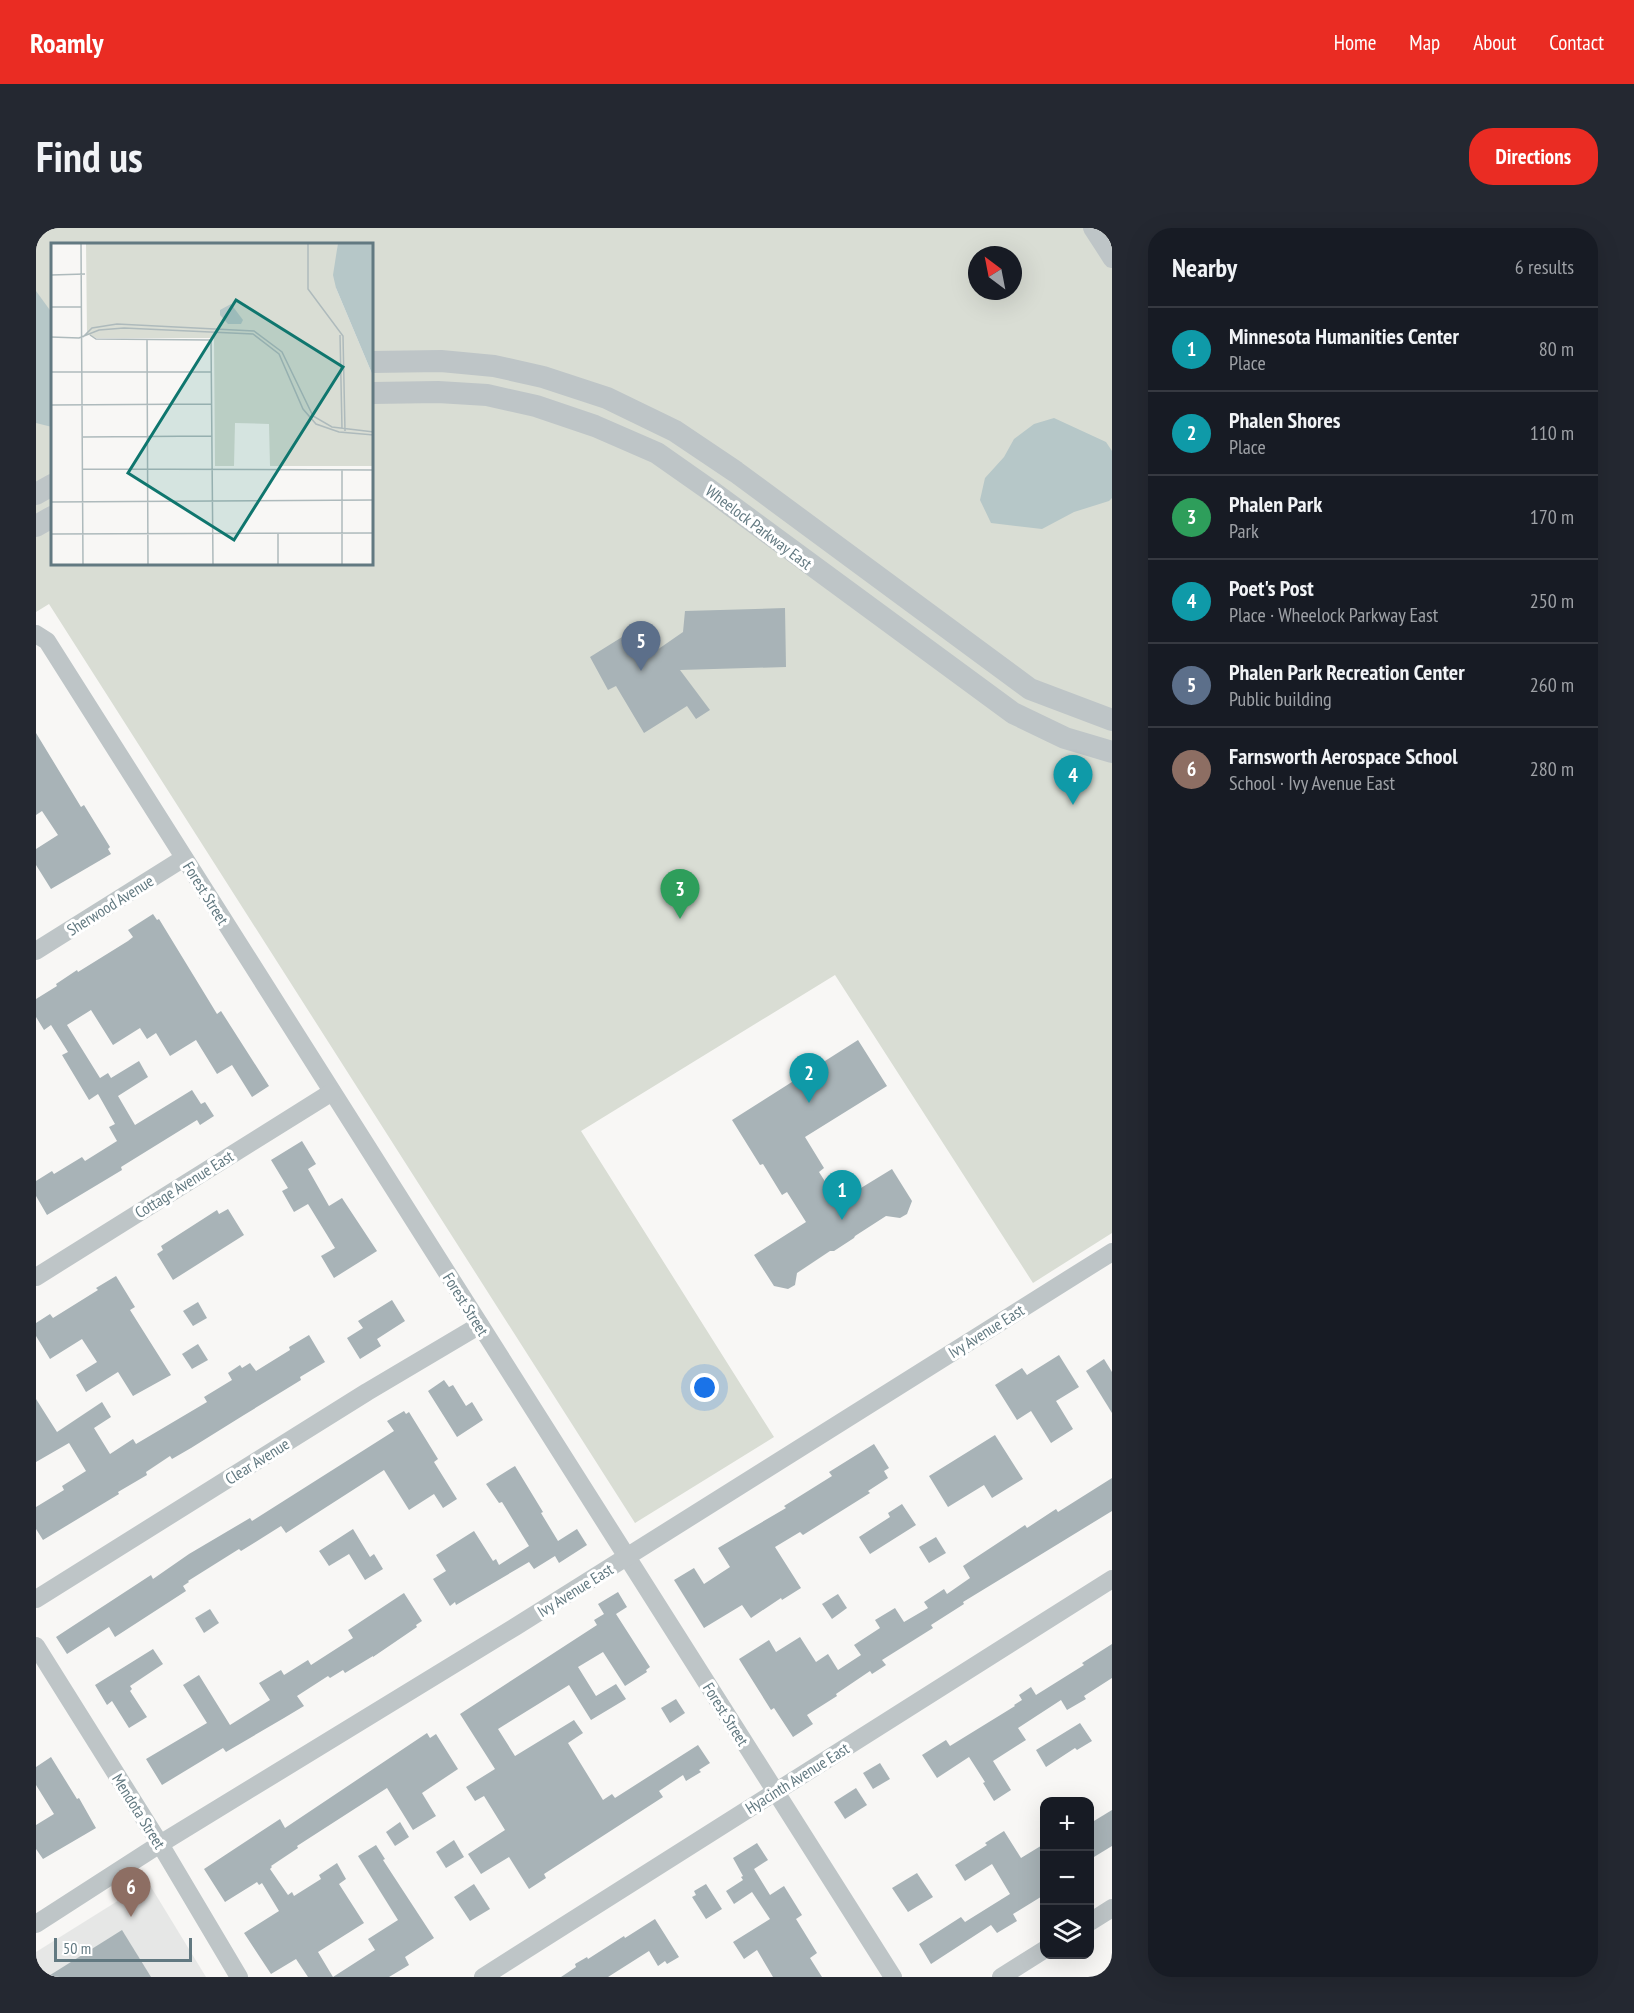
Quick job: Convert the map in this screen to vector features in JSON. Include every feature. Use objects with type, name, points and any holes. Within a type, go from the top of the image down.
[{"type":"street","points":[[1092,228],[1112,260]]},
{"type":"street","name":"Wheelock Parkway East","points":[[374,362],[441,361],[494,366],[543,377],[607,398],[684,437],[736,472],[1030,689],[1112,720]]},
{"type":"street","name":"Wheelock Parkway East","points":[[374,393],[438,392],[487,395],[536,406],[595,426],[657,453],[1012,713],[1065,738],[1112,752]]},
{"type":"street","points":[[36,494],[51,486]]},
{"type":"street","points":[[36,526],[51,518]]},
{"type":"street","name":"Forest Street","points":[[36,634],[47,641],[892,1977]]},
{"type":"street","name":"Sherwood Avenue","points":[[36,951],[184,858]]},
{"type":"street","name":"Cottage Avenue East","points":[[36,1276],[332,1092]]},
{"type":"street","name":"Ivy Avenue East","points":[[36,1924],[160,1844],[515,1628],[1112,1252]]},
{"type":"street","name":"Clear Avenue","points":[[36,1599],[367,1392],[480,1325]]},
{"type":"street","name":"Hyacinth Avenue East","points":[[483,1977],[1112,1579]]},
{"type":"street","name":"Mendota Street","points":[[36,1646],[160,1844],[239,1977]]},
{"type":"street","points":[[1094,1919],[1112,1908]]},
{"type":"street","points":[[1001,1977],[1040,1953]]},
{"type":"shaded area","points":[[36,228],[1112,228],[1112,1233],[1033,1283],[835,975],[581,1131],[774,1437],[635,1523],[49,604],[36,612]]},
{"type":"shaded area","points":[[36,291],[51,312],[51,427],[36,423]]},
{"type":"shaded area","points":[[1054,418],[1106,442],[1112,451],[1112,498],[1074,512],[1042,529],[991,523],[980,500],[985,478],[1004,457],[1014,439],[1034,424]]},
{"type":"shaded area","points":[[148,1882],[206,1977],[36,1977],[36,1952]]},
{"type":"building","points":[[785,608],[786,667],[680,670],[710,710],[696,719],[687,706],[644,733],[616,686],[608,690],[590,657],[643,624],[657,650],[683,632],[685,611]]},
{"type":"building","points":[[36,733],[81,807],[84,805],[110,847],[108,849],[111,854],[51,889],[36,865],[36,849],[58,835],[42,811],[36,815]]},
{"type":"building","points":[[153,914],[157,920],[159,919],[217,1014],[221,1011],[269,1086],[252,1097],[232,1065],[217,1074],[196,1040],[170,1056],[156,1033],[147,1039],[140,1028],[113,1045],[91,1010],[67,1025],[100,1078],[108,1073],[111,1078],[139,1061],[148,1077],[118,1096],[135,1125],[192,1090],[201,1104],[205,1102],[214,1116],[200,1125],[197,1120],[121,1167],[122,1170],[47,1215],[36,1196],[36,1181],[52,1171],[54,1174],[82,1157],[85,1161],[117,1141],[109,1127],[115,1124],[98,1094],[89,1100],[62,1055],[68,1052],[51,1025],[44,1030],[36,1017],[36,999],[77,970],[78,972],[128,941],[133,937],[128,930]]},
{"type":"building","points":[[858,1040],[887,1086],[805,1137],[824,1168],[819,1172],[838,1202],[892,1169],[912,1201],[907,1214],[900,1218],[886,1216],[797,1273],[795,1285],[788,1289],[774,1286],[754,1255],[806,1222],[787,1192],[782,1195],[763,1164],[760,1165],[732,1120]]},
{"type":"building","points":[[302,1141],[316,1164],[308,1169],[329,1206],[342,1198],[377,1251],[334,1278],[321,1256],[335,1248],[308,1204],[294,1212],[282,1191],[288,1188],[271,1160]]},
{"type":"building","points":[[228,1209],[244,1235],[173,1280],[157,1254],[163,1250],[161,1246],[217,1210],[219,1214]]},
{"type":"building","points":[[116,1276],[135,1307],[130,1310],[171,1375],[133,1396],[118,1372],[86,1392],[76,1375],[97,1362],[82,1339],[50,1359],[36,1336],[36,1323],[50,1314],[53,1318]]},
{"type":"building","points":[[392,1300],[405,1321],[377,1339],[381,1346],[360,1359],[347,1338],[363,1328],[358,1321]]},
{"type":"building","points":[[198,1302],[207,1318],[193,1326],[183,1311]]},
{"type":"building","points":[[309,1335],[325,1362],[300,1377],[301,1380],[191,1448],[172,1459],[170,1456],[146,1472],[147,1475],[118,1492],[119,1494],[43,1540],[36,1529],[36,1507],[64,1490],[62,1486],[86,1471],[69,1443],[36,1462],[36,1399],[57,1432],[102,1402],[111,1417],[94,1428],[110,1454],[133,1439],[136,1444],[207,1402],[204,1397],[232,1380],[228,1373],[240,1365],[242,1368],[250,1363],[256,1371]]},
{"type":"building","points":[[198,1344],[208,1360],[192,1369],[182,1354]]},
{"type":"building","points":[[1059,1355],[1079,1387],[1056,1401],[1073,1429],[1051,1443],[1031,1411],[1017,1420],[995,1385],[1022,1368],[1027,1375]]},
{"type":"building","points":[[1104,1359],[1112,1372],[1112,1413],[1086,1371]]},
{"type":"building","points":[[444,1380],[449,1387],[453,1385],[466,1406],[472,1402],[483,1420],[457,1437],[428,1391]]},
{"type":"building","points":[[404,1411],[406,1414],[409,1412],[438,1459],[434,1462],[457,1499],[443,1508],[434,1494],[409,1510],[384,1470],[286,1533],[281,1526],[241,1551],[239,1549],[188,1581],[183,1586],[186,1591],[115,1637],[109,1627],[67,1654],[56,1637],[151,1575],[153,1579],[189,1554],[250,1518],[252,1521],[394,1431],[387,1421]]},
{"type":"building","points":[[995,1435],[1023,1479],[992,1498],[984,1485],[948,1507],[929,1476]]},
{"type":"building","points":[[874,1444],[889,1468],[884,1471],[888,1478],[868,1491],[870,1493],[803,1535],[800,1532],[775,1547],[801,1588],[751,1618],[742,1605],[704,1628],[674,1580],[694,1568],[704,1584],[730,1567],[718,1548],[786,1508],[784,1506],[832,1476],[829,1472]]},
{"type":"building","points":[[515,1466],[558,1541],[577,1529],[587,1545],[559,1563],[555,1556],[534,1569],[529,1562],[456,1605],[455,1602],[450,1606],[433,1579],[446,1571],[436,1555],[474,1531],[493,1561],[496,1559],[499,1565],[529,1546],[502,1502],[499,1503],[486,1484]]},
{"type":"building","points":[[1112,1478],[1112,1511],[963,1602],[964,1604],[931,1625],[933,1628],[882,1660],[886,1665],[872,1674],[870,1671],[807,1715],[813,1724],[793,1737],[774,1708],[771,1710],[739,1659],[769,1640],[776,1652],[800,1637],[816,1662],[828,1654],[838,1670],[861,1655],[854,1645],[880,1628],[875,1620],[895,1608],[904,1622],[928,1608],[924,1602],[944,1589],[947,1594],[970,1578],[963,1566],[1025,1525],[1027,1528],[1056,1509],[1058,1512]]},
{"type":"building","points":[[902,1504],[916,1525],[870,1554],[859,1537],[890,1517],[888,1513]]},
{"type":"building","points":[[353,1529],[370,1557],[374,1554],[383,1569],[365,1580],[349,1554],[329,1566],[319,1551]]},
{"type":"building","points":[[936,1537],[946,1553],[929,1563],[919,1547]]},
{"type":"building","points":[[618,1592],[627,1607],[616,1614],[650,1667],[646,1670],[647,1672],[625,1686],[603,1652],[578,1667],[596,1696],[616,1684],[626,1699],[591,1720],[569,1685],[498,1729],[515,1756],[574,1720],[583,1733],[568,1743],[603,1800],[612,1794],[615,1798],[698,1745],[710,1763],[686,1781],[683,1775],[659,1791],[663,1797],[544,1874],[546,1878],[529,1889],[509,1857],[481,1874],[468,1854],[505,1830],[484,1796],[475,1801],[466,1787],[495,1769],[460,1714],[597,1625],[594,1620],[604,1614],[598,1604]]},
{"type":"building","points":[[404,1593],[422,1621],[416,1625],[417,1627],[373,1657],[345,1673],[343,1670],[330,1678],[328,1676],[297,1696],[304,1706],[226,1752],[223,1748],[162,1785],[146,1759],[207,1723],[183,1685],[199,1675],[230,1725],[270,1700],[259,1683],[281,1670],[284,1675],[308,1660],[311,1665],[353,1638],[348,1630]]},
{"type":"building","points":[[838,1594],[847,1608],[832,1619],[822,1604]]},
{"type":"building","points":[[210,1609],[219,1623],[204,1633],[195,1618]]},
{"type":"building","points":[[1112,1644],[1112,1678],[1084,1696],[1086,1699],[1067,1710],[1061,1700],[1018,1728],[1026,1740],[993,1761],[1011,1790],[994,1801],[969,1757],[937,1778],[922,1755],[946,1740],[950,1746],[1015,1706],[1022,1700],[1019,1695],[1031,1687],[1036,1695],[1084,1665],[1082,1663]]},
{"type":"building","points":[[153,1649],[163,1664],[130,1686],[132,1689],[130,1691],[147,1717],[129,1728],[112,1701],[107,1705],[95,1685]]},
{"type":"building","points":[[676,1699],[685,1713],[670,1723],[661,1708]]},
{"type":"building","points":[[1080,1723],[1092,1741],[1077,1750],[1075,1748],[1046,1767],[1036,1750]]},
{"type":"building","points":[[427,1733],[430,1738],[436,1734],[458,1769],[422,1793],[436,1816],[413,1830],[387,1788],[297,1846],[298,1848],[271,1866],[270,1869],[288,1895],[292,1892],[294,1896],[321,1879],[319,1875],[337,1863],[346,1879],[339,1884],[364,1923],[318,1952],[333,1977],[308,1977],[296,1959],[271,1974],[244,1933],[279,1911],[262,1883],[259,1885],[257,1882],[225,1902],[204,1869],[280,1819],[285,1828]]},
{"type":"building","points":[[51,1757],[96,1828],[43,1859],[36,1849],[36,1825],[54,1814],[36,1785],[36,1767]]},
{"type":"building","points":[[880,1763],[890,1779],[873,1789],[863,1773]]},
{"type":"building","points":[[856,1788],[867,1805],[845,1819],[834,1802]]},
{"type":"building","points":[[1112,1810],[1112,1846],[1094,1857],[1094,1851],[1094,1821]]},
{"type":"building","points":[[400,1822],[409,1837],[395,1846],[386,1832]]},
{"type":"building","points":[[1004,1831],[1021,1858],[1040,1846],[1040,1897],[1013,1914],[1017,1921],[997,1933],[991,1925],[931,1964],[919,1944],[961,1917],[965,1922],[1010,1894],[992,1864],[965,1881],[955,1865],[987,1845],[985,1843]]},
{"type":"building","points":[[454,1840],[464,1857],[446,1868],[436,1852]]},
{"type":"building","points":[[757,1843],[768,1860],[754,1869],[770,1895],[784,1886],[802,1915],[796,1919],[817,1953],[810,1958],[822,1977],[773,1977],[757,1950],[744,1959],[733,1942],[770,1919],[752,1892],[734,1904],[726,1891],[743,1880],[733,1858]]},
{"type":"building","points":[[376,1845],[385,1859],[383,1860],[434,1938],[405,1957],[409,1965],[389,1977],[333,1977],[375,1950],[368,1939],[398,1920],[358,1856]]},
{"type":"building","points":[[917,1873],[933,1897],[908,1912],[892,1888]]},
{"type":"building","points":[[474,1884],[490,1909],[470,1921],[454,1897]]},
{"type":"building","points":[[706,1884],[722,1909],[706,1919],[692,1897],[696,1895],[694,1891]]},
{"type":"building","points":[[655,1919],[679,1957],[667,1964],[665,1961],[658,1966],[649,1951],[608,1977],[561,1977],[576,1967],[575,1964],[587,1957],[588,1959]]},
{"type":"building","points":[[122,1930],[151,1977],[47,1977]]},
{"type":"place","name":"Phalen Park Recreation Center","points":[[641,671]]},
{"type":"place","name":"Poet's Post","points":[[1073,805]]},
{"type":"place","name":"Phalen Park","points":[[680,919]]},
{"type":"place","name":"Phalen Shores","points":[[809,1103]]},
{"type":"place","name":"Minnesota Humanities Center","points":[[842,1220]]},
{"type":"place","name":"Farnsworth Aerospace School","points":[[131,1917]]}]
